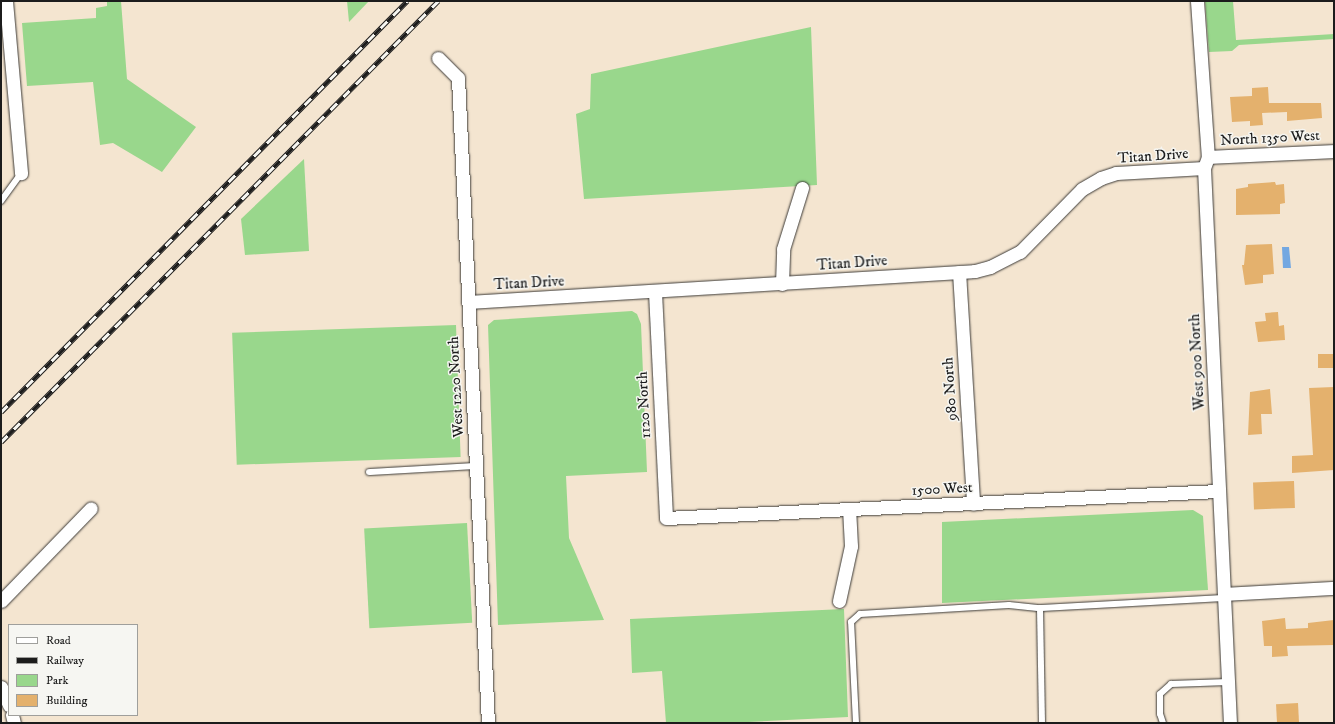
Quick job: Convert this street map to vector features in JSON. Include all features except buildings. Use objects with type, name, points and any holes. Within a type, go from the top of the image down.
[{"type":"street","points":[[6,1],[20,173]]},
{"type":"street","name":"West 900 North","points":[[1197,1],[1206,162],[1230,723]]},
{"type":"street","name":"West 1220 North","points":[[438,58],[458,78],[488,723]]},
{"type":"street","name":"North 1350 West","points":[[1206,162],[1334,151]]},
{"type":"street","name":"Titan Drive","points":[[468,302],[782,284],[959,272],[990,267],[1020,252],[1082,188],[1101,178],[1116,173],[1206,162]]},
{"type":"street","points":[[782,284],[782,249],[802,188]]},
{"type":"street","name":"980 North","points":[[959,272],[973,504]]},
{"type":"street","name":"1120 North","points":[[654,292],[666,518]]},
{"type":"street","name":"1500 West","points":[[666,518],[1219,491]]},
{"type":"street","points":[[1,601],[91,508]]},
{"type":"street","points":[[839,601],[851,546],[849,509]]},
{"type":"street","points":[[1225,596],[1334,588]]},
{"type":"street","points":[[1,687],[8,703]]},
{"type":"lane","points":[[1,201],[20,173]]},
{"type":"lane","points":[[369,472],[476,466]]},
{"type":"lane","points":[[856,723],[851,622],[860,614],[1009,605],[1040,608],[1225,596]]},
{"type":"lane","points":[[1040,608],[1042,723]]},
{"type":"lane","points":[[1163,723],[1160,714],[1160,694],[1171,684],[1228,682]]},
{"type":"green space","points":[[107,1],[121,1],[127,79],[196,127],[162,172],[113,143],[100,145],[93,82],[27,86],[22,23],[96,18],[96,8],[107,6]]},
{"type":"green space","points":[[347,1],[369,1],[349,22]]},
{"type":"green space","points":[[1205,1],[1233,1],[1236,40],[1334,34],[1334,39],[1239,45],[1232,51],[1209,52]]},
{"type":"green space","points":[[811,27],[817,185],[584,199],[576,114],[590,109],[591,74]]},
{"type":"green space","points":[[304,159],[309,251],[245,255],[241,219]]},
{"type":"green space","points":[[632,311],[637,314],[641,324],[647,472],[566,476],[569,538],[604,620],[498,625],[488,325],[494,320]]},
{"type":"green space","points":[[456,325],[461,457],[237,465],[232,333]]},
{"type":"green space","points":[[1193,510],[1203,516],[1208,590],[942,603],[942,522]]},
{"type":"green space","points":[[467,523],[472,623],[369,628],[364,528]]},
{"type":"green space","points":[[844,609],[848,717],[728,723],[666,723],[662,671],[632,673],[630,619]]},
{"type":"water","points":[[1282,247],[1289,247],[1291,268],[1283,268]]},
{"type":"railway","points":[[1,412],[407,1]]},
{"type":"railway","points":[[1,442],[438,1]]}]
